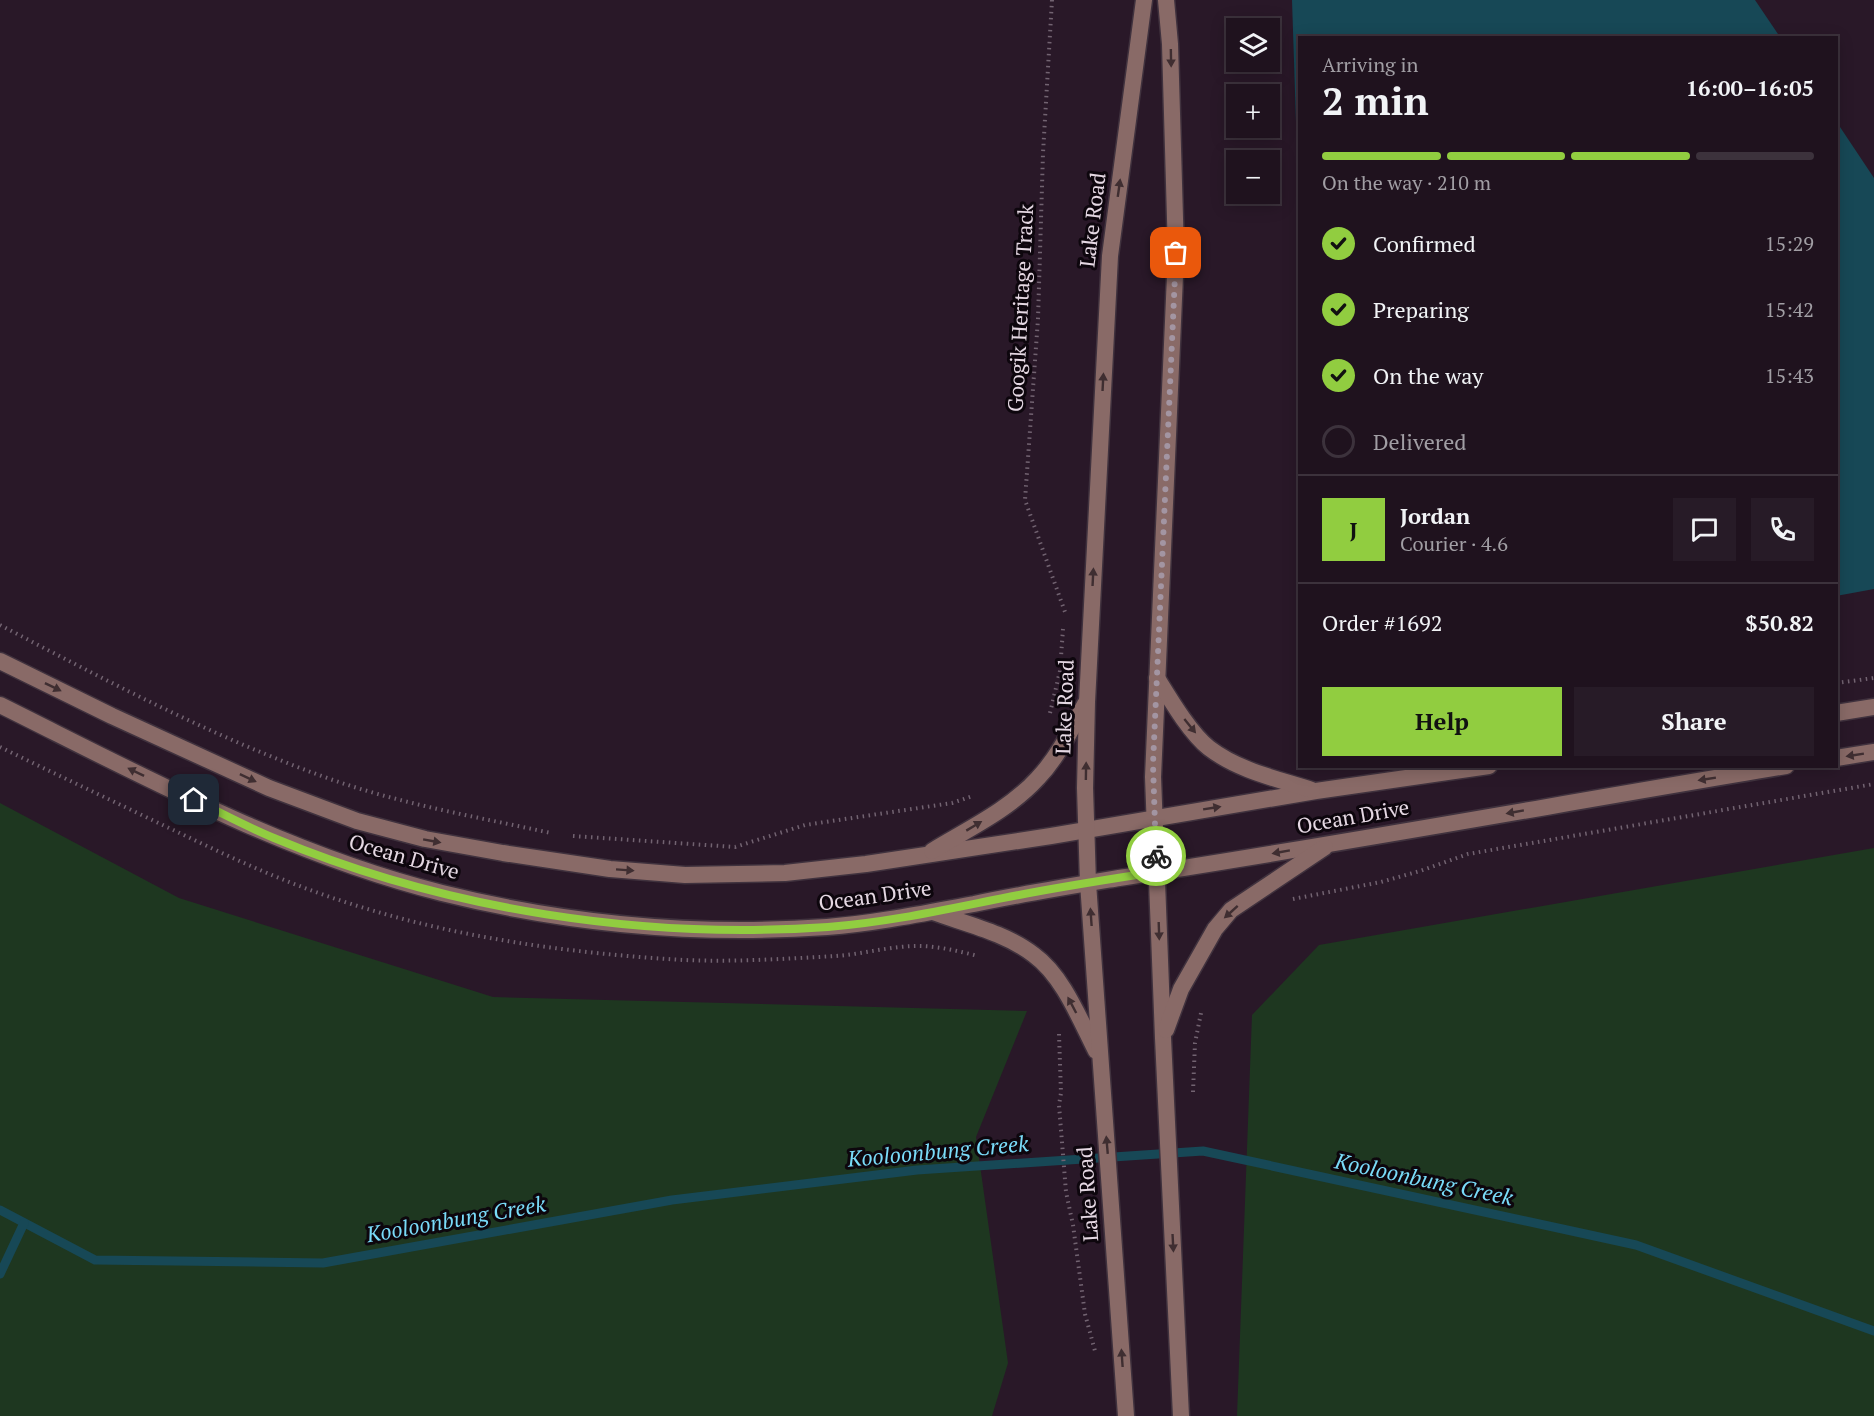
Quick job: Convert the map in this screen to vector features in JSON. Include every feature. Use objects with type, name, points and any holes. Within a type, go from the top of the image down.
[{"type":"main road","name":"Lake Road","points":[[1126,1416],[1088,883],[1087,702],[1110,256],[1144,0]]},
{"type":"main road","points":[[1166,0],[1170,44],[1176,253],[1153,764],[1181,1416]]},
{"type":"main road","name":"Ocean Drive","points":[[0,661],[112,716],[269,788],[357,821],[425,840],[610,869],[686,875],[785,873],[923,856],[1316,791],[1475,768]]},
{"type":"main road","points":[[1157,678],[1180,713],[1207,747],[1225,759],[1256,773],[1316,791]]},
{"type":"main road","points":[[923,856],[999,811],[1038,779],[1056,756],[1087,702]]},
{"type":"main road","name":"Ocean Drive","points":[[0,705],[274,838],[354,867],[441,893],[561,917],[678,928],[756,930],[830,926],[933,912],[1088,883],[1774,768]]},
{"type":"main road","points":[[1838,713],[1874,707]]},
{"type":"main road","points":[[1838,758],[1874,752]]},
{"type":"main road","points":[[1163,1038],[1181,989],[1215,929],[1231,910],[1331,843]]},
{"type":"main road","points":[[933,912],[1012,941],[1035,955],[1065,992],[1100,1057]]},
{"type":"path","name":"Googik Heritage Track","points":[[1050,714],[1060,671],[1065,610],[1025,500],[1038,319],[1043,153],[1052,0]]},
{"type":"path","points":[[0,625],[119,687],[243,744],[331,779],[433,808],[554,833]]},
{"type":"path","points":[[1838,684],[1874,678]]},
{"type":"path","points":[[1288,900],[1381,882],[1468,854],[1874,784]]},
{"type":"path","points":[[565,836],[735,847],[805,825],[952,803],[980,794]]},
{"type":"path","points":[[1192,1097],[1195,1043],[1203,1002]]},
{"type":"path","points":[[1059,1105],[1066,1192],[1073,1225],[1085,1314],[1096,1356]]},
{"type":"green space","points":[[0,803],[179,898],[493,997],[1027,1011],[976,1137],[1008,1363],[992,1416],[0,1416]]},
{"type":"green space","points":[[1874,848],[1874,1416],[1237,1416],[1252,1015],[1319,945]]},
{"type":"water","points":[[1292,0],[1755,0],[1779,36],[1298,36],[1298,183]]},
{"type":"water","points":[[1838,124],[1874,178],[1874,589],[1838,596]]},
{"type":"waterway","name":"Kooloonbung Creek","points":[[0,1210],[95,1260],[323,1263],[672,1200],[917,1170],[1203,1151],[1636,1245],[1874,1331]]},
{"type":"waterway","points":[[0,1274],[24,1223]]},
{"type":"way so far","points":[[1156,856],[1153,764],[1176,253]]},
{"type":"route","points":[[194,800],[274,838],[354,867],[441,893],[561,917],[678,928],[756,930],[885,920],[1053,888],[1156,872],[1156,856]]}]
